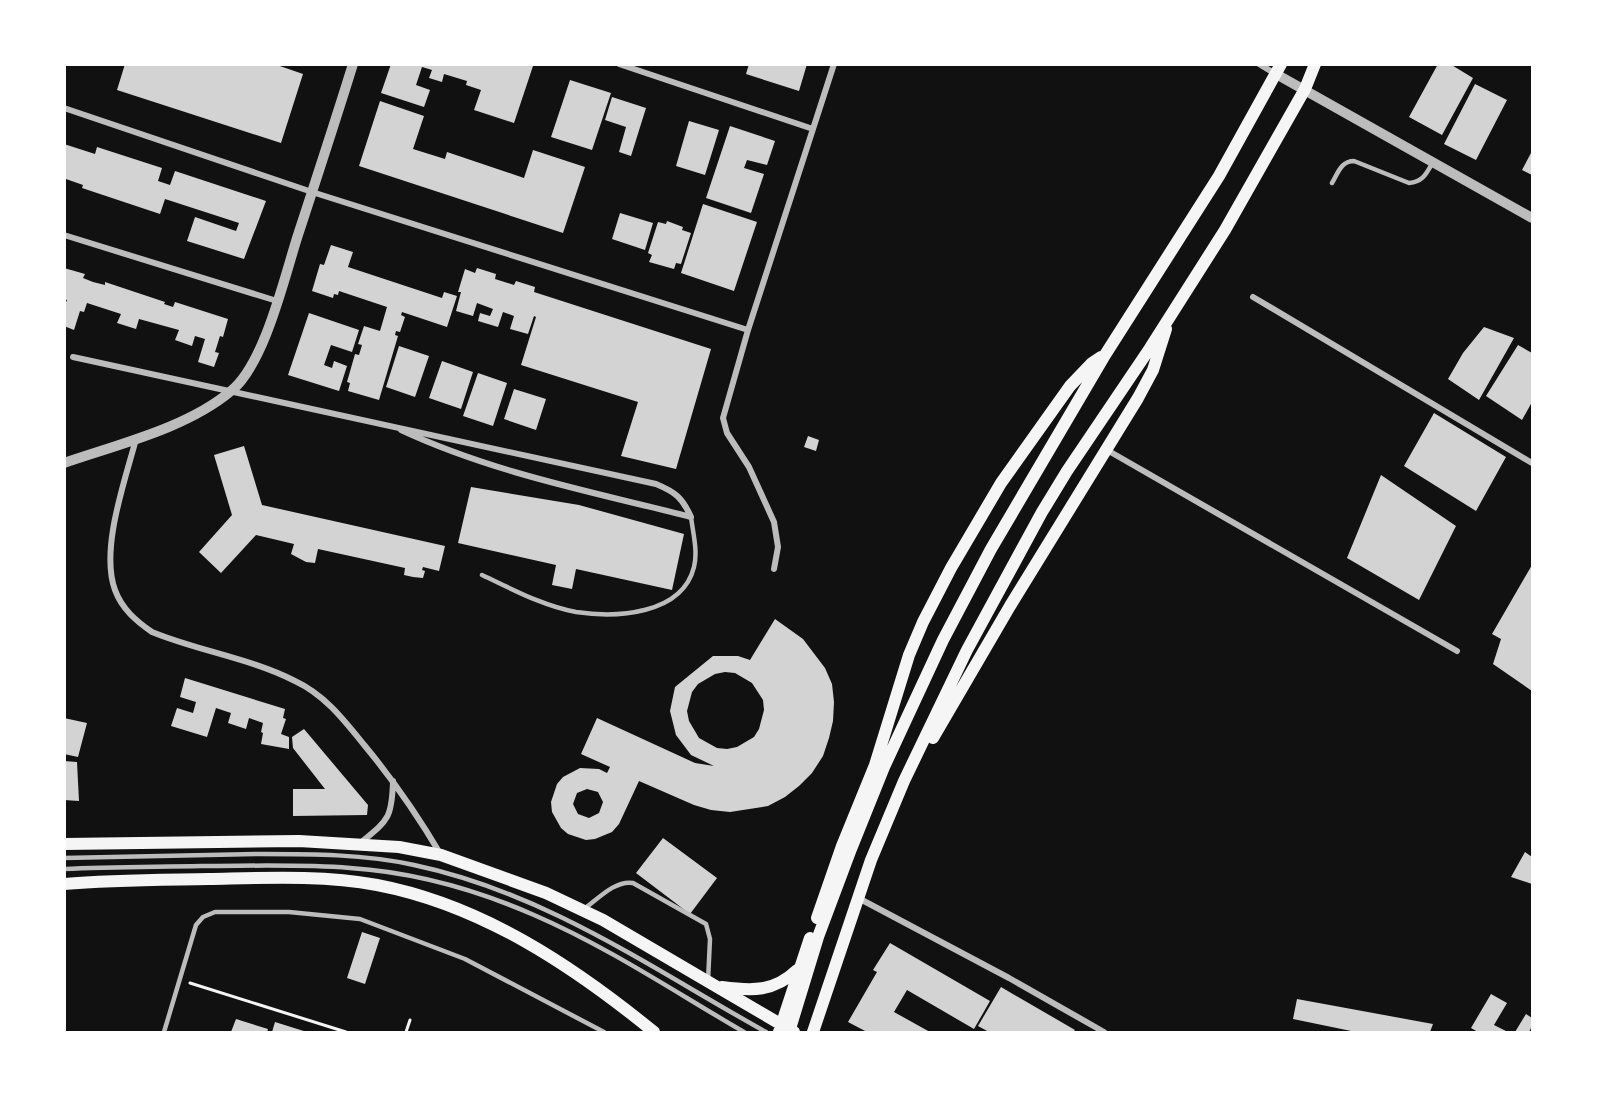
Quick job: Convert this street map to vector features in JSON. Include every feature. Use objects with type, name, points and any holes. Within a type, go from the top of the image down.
[{"type":"main road","points":[[814,1032],[871,860],[903,782],[989,607],[1042,512],[1226,230],[1305,89],[1315,64]]},
{"type":"main road","points":[[783,1030],[884,767],[970,586],[1105,355],[1219,176],[1279,69]]},
{"type":"main road","points":[[814,1032],[862,900],[906,789],[926,749],[1010,606],[1107,450],[1153,369],[1163,344],[1168,319]]},
{"type":"main road","points":[[783,1030],[800,968],[842,846],[875,765],[909,655],[923,622],[951,568],[1001,483],[1070,386],[1092,363],[1105,355]]},
{"type":"main road","points":[[64,844],[299,841],[399,847],[441,855],[546,893],[582,910],[713,984],[783,1030],[794,1032]]},
{"type":"main road","points":[[64,884],[275,878],[376,885],[412,894],[444,904],[499,928],[550,955],[618,1003],[654,1032]]},
{"type":"main road","points":[[713,984],[743,990],[763,988],[787,980],[800,968]]},
{"type":"street","points":[[64,463],[171,426],[219,401],[244,380],[256,360],[277,301],[353,64]]},
{"type":"street","points":[[619,64],[813,129]]},
{"type":"street","points":[[774,569],[778,547],[771,512],[750,467],[727,433],[723,422],[748,330],[834,64]]},
{"type":"street","points":[[1259,64],[1279,69],[1305,89],[1533,218]]},
{"type":"street","points":[[64,108],[312,192],[748,330]]},
{"type":"street","points":[[64,235],[277,301]]},
{"type":"street","points":[[1253,297],[1533,463]]},
{"type":"street","points":[[73,357],[656,484],[677,494],[685,503],[691,517]]},
{"type":"street","points":[[389,425],[449,452],[508,471],[691,517]]},
{"type":"street","points":[[136,438],[112,535],[110,552],[115,590],[125,609],[136,621],[152,632],[261,667],[309,688],[329,704],[394,780],[441,855]]},
{"type":"street","points":[[1107,450],[1457,651]]},
{"type":"street","points":[[359,844],[381,826],[390,813],[394,780]]},
{"type":"street","points":[[862,900],[1009,978],[1104,1032]]},
{"type":"lane","points":[[1332,183],[1347,161],[1354,161],[1409,183],[1418,182],[1424,178],[1433,162]]},
{"type":"lane","points":[[482,575],[537,600],[576,612],[634,612],[665,603],[682,591],[694,568],[696,556],[691,517]]},
{"type":"lane","points":[[64,858],[304,854],[350,856],[413,865],[489,887],[535,904],[587,928],[766,1032]]},
{"type":"lane","points":[[64,869],[288,865],[352,868],[400,874],[477,894],[533,914],[588,940],[744,1032]]},
{"type":"lane","points":[[582,910],[619,884],[627,882],[633,883],[706,924],[710,939],[713,984]]},
{"type":"lane","points":[[164,1032],[196,925],[203,917],[214,912],[289,912],[360,919],[465,959],[604,1032]]},
{"type":"path","points":[[186,993],[189,983],[346,1032]]},
{"type":"path","points":[[406,1032],[410,1020]]},
{"type":"building","points":[[125,64],[274,64],[303,74],[281,143],[117,90]]},
{"type":"building","points":[[391,64],[528,64],[533,66],[514,123],[474,110],[481,90],[466,85],[467,81],[444,74],[442,82],[429,78],[432,70],[422,67],[416,85],[430,90],[424,107],[381,93]]},
{"type":"building","points":[[749,64],[807,64],[799,91],[746,74]]},
{"type":"building","points":[[1438,64],[1450,64],[1473,78],[1442,135],[1409,117]]},
{"type":"building","points":[[570,80],[611,93],[592,150],[551,137]]},
{"type":"building","points":[[1475,84],[1507,100],[1476,160],[1444,144]]},
{"type":"building","points":[[612,97],[646,108],[631,156],[619,152],[626,127],[605,120]]},
{"type":"building","points":[[380,101],[424,116],[413,149],[445,159],[447,152],[524,178],[533,150],[585,167],[563,233],[359,166]]},
{"type":"building","points":[[689,121],[719,130],[705,175],[676,166]]},
{"type":"building","points":[[730,126],[775,141],[767,165],[747,160],[744,168],[764,174],[751,213],[706,198]]},
{"type":"building","points":[[64,144],[95,154],[97,147],[162,168],[158,181],[170,185],[175,171],[266,201],[244,259],[187,241],[195,217],[236,231],[239,223],[165,199],[160,214],[82,188],[83,185],[66,179],[64,184]]},
{"type":"building","points":[[1532,151],[1532,175],[1522,170]]},
{"type":"building","points":[[703,204],[757,222],[734,291],[681,273]]},
{"type":"building","points":[[620,213],[653,223],[645,250],[612,239]]},
{"type":"building","points":[[667,221],[691,233],[681,264],[676,263],[674,269],[649,262],[652,255],[648,253],[658,222],[666,224]]},
{"type":"building","points":[[331,245],[353,252],[348,267],[442,298],[444,292],[457,296],[447,327],[402,312],[401,315],[405,317],[400,332],[396,331],[395,335],[398,336],[379,400],[348,391],[350,383],[347,382],[355,354],[359,355],[362,345],[358,344],[364,326],[380,331],[387,307],[339,291],[338,295],[334,294],[333,298],[312,291],[320,264],[324,265]]},
{"type":"building","points":[[64,268],[85,274],[83,278],[93,282],[105,285],[105,282],[165,302],[164,304],[173,307],[175,302],[228,319],[223,337],[220,336],[215,352],[219,353],[214,367],[198,362],[205,339],[195,336],[192,346],[175,340],[179,330],[139,319],[136,329],[117,323],[121,314],[87,303],[84,312],[80,311],[74,330],[64,326],[64,307],[67,300],[64,299]]},
{"type":"building","points":[[477,268],[496,274],[495,279],[514,285],[516,281],[535,287],[534,292],[711,349],[676,469],[621,456],[638,402],[521,365],[536,317],[534,316],[528,334],[510,329],[514,316],[503,312],[498,327],[478,321],[480,313],[490,316],[493,309],[477,303],[473,316],[456,311],[461,292],[458,292],[465,269],[475,273]]},
{"type":"building","points":[[309,313],[359,330],[352,352],[331,345],[324,365],[332,368],[334,361],[347,366],[339,391],[288,375]]},
{"type":"building","points":[[1484,327],[1514,338],[1479,400],[1448,379],[1463,353]]},
{"type":"building","points":[[1518,345],[1532,353],[1532,402],[1522,420],[1486,396]]},
{"type":"building","points":[[399,346],[429,356],[415,397],[386,387]]},
{"type":"building","points":[[442,361],[473,372],[461,409],[429,398]]},
{"type":"building","points":[[478,373],[507,383],[493,426],[463,416]]},
{"type":"building","points":[[514,389],[546,399],[536,430],[504,419]]},
{"type":"building","points":[[1434,413],[1506,457],[1476,511],[1404,466]]},
{"type":"building","points":[[808,436],[819,440],[816,451],[804,447]]},
{"type":"building","points":[[244,446],[262,505],[445,546],[439,571],[423,567],[422,570],[425,571],[423,578],[413,577],[404,575],[405,568],[318,549],[315,563],[306,562],[291,554],[294,544],[256,535],[221,573],[199,552],[232,515],[214,455]]},
{"type":"building","points":[[1381,475],[1456,526],[1419,600],[1347,558]]},
{"type":"building","points":[[471,487],[579,505],[684,534],[672,590],[576,569],[572,589],[552,585],[556,565],[458,543]]},
{"type":"building","points":[[1532,565],[1532,691],[1493,664],[1501,639],[1492,634]]},
{"type":"building","points":[[775,619],[803,639],[825,668],[832,684],[833,721],[829,738],[823,756],[812,773],[799,786],[768,806],[730,812],[694,805],[639,781],[619,824],[612,832],[586,840],[568,834],[561,828],[552,812],[551,802],[557,784],[563,777],[580,768],[599,769],[607,773],[610,767],[581,754],[597,718],[695,763],[714,766],[691,755],[676,735],[670,711],[675,687],[713,656],[738,656],[750,660]],"holes":[[[735,673],[752,683],[763,700],[764,710],[759,729],[754,737],[737,747],[727,749],[717,748],[699,738],[689,721],[687,711],[692,692],[698,684],[715,674]],[[587,789],[598,792],[603,802],[599,813],[589,818],[578,814],[573,804],[577,793]]]},
{"type":"building","points":[[185,678],[285,709],[283,718],[286,719],[281,734],[289,737],[289,749],[261,744],[263,723],[249,718],[246,729],[228,723],[231,713],[216,708],[207,737],[171,726],[177,708],[193,713],[196,702],[180,697]]},
{"type":"building","points":[[64,718],[87,723],[78,757],[64,754]]},
{"type":"building","points":[[304,729],[368,805],[367,815],[293,816],[293,789],[325,789],[293,748],[292,737]]},
{"type":"building","points":[[64,761],[77,762],[79,801],[64,800]]},
{"type":"building","points":[[663,838],[717,878],[690,914],[636,873]]},
{"type":"building","points":[[1525,852],[1532,857],[1532,884],[1511,877]]},
{"type":"building","points":[[362,932],[380,938],[365,984],[347,978]]},
{"type":"building","points":[[890,943],[990,1001],[974,1029],[907,990],[894,1012],[930,1032],[867,1032],[848,1022],[877,972],[873,970]]},
{"type":"building","points":[[1001,987],[1075,1030],[1073,1032],[989,1032],[978,1026]]},
{"type":"building","points":[[1491,994],[1507,1003],[1494,1025],[1508,1032],[1478,1032],[1471,1028]]},
{"type":"building","points":[[1297,999],[1433,1024],[1430,1032],[1356,1032],[1293,1019]]},
{"type":"building","points":[[1526,1014],[1532,1018],[1529,1032],[1515,1032]]},
{"type":"building","points":[[236,1019],[268,1029],[267,1032],[231,1032]]},
{"type":"building","points":[[275,1022],[307,1032],[272,1032]]}]
